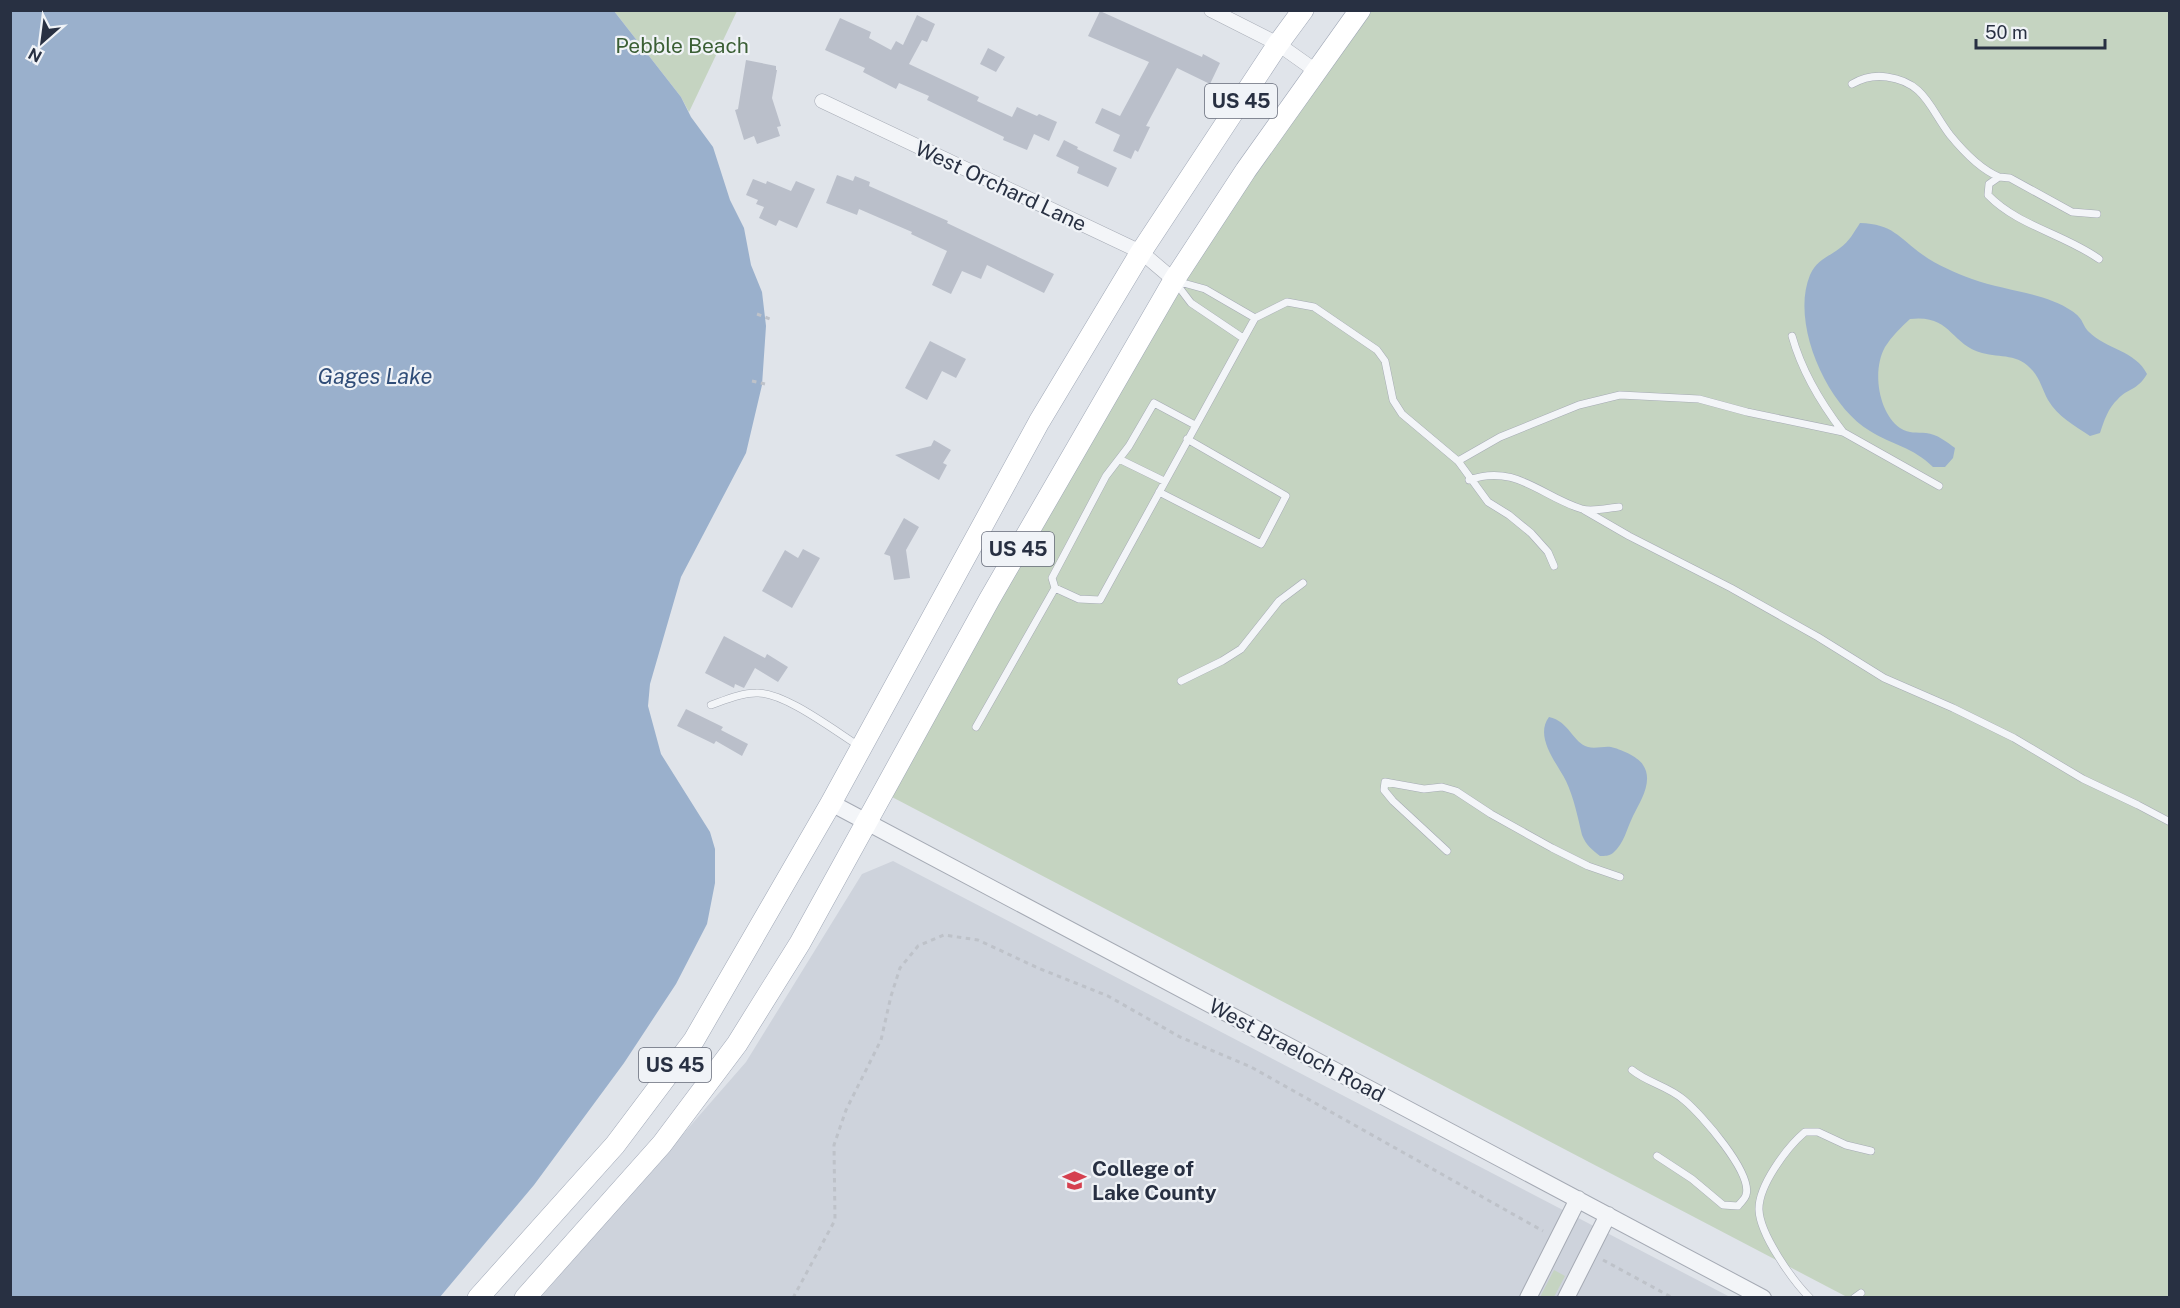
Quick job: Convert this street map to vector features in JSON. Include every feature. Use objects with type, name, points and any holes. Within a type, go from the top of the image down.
[{"type":"main road","name":"US 45","points":[[478,1298],[615,1145],[694,1040],[831,803],[1039,422],[1141,252],[1278,44],[1303,10]]},
{"type":"main road","name":"US 45","points":[[525,1298],[662,1144],[737,1044],[800,943],[989,600],[1174,280],[1246,170],[1360,10]]},
{"type":"street","points":[[1211,10],[1278,44],[1316,71]]},
{"type":"street","name":"West Orchard Lane","points":[[822,101],[1141,252],[1174,280]]},
{"type":"street","name":"West Braeloch Road","points":[[831,803],[1763,1298]]},
{"type":"street","points":[[1528,1298],[1578,1199]]},
{"type":"street","points":[[1566,1298],[1608,1215]]},
{"type":"lane","points":[[1852,84],[1862,78],[1876,75],[1894,78],[1913,85],[1939,117],[1949,134],[1984,170],[1999,177],[2010,178],[2072,212],[2097,214]]},
{"type":"lane","points":[[1999,177],[1989,184],[1988,195],[1996,204],[2025,223],[2071,242],[2099,259]]},
{"type":"lane","points":[[1174,280],[1205,289],[1255,318]]},
{"type":"lane","points":[[1174,280],[1191,303],[1243,338]]},
{"type":"lane","points":[[1055,588],[1079,599],[1100,600],[1255,318],[1287,302],[1314,307],[1377,350],[1385,361],[1393,400],[1402,414],[1458,461],[1469,480],[1488,502],[1531,533],[1548,552],[1554,566]]},
{"type":"lane","points":[[1791,336],[1809,383],[1843,432]]},
{"type":"lane","points":[[1458,461],[1500,437],[1579,405],[1620,394],[1699,399],[1747,412],[1843,432],[1939,486]]},
{"type":"lane","points":[[976,727],[1055,588],[1052,578],[1106,476],[1154,403],[1195,425]]},
{"type":"lane","points":[[1159,492],[1261,543],[1287,496],[1187,439]]},
{"type":"lane","points":[[1119,459],[1164,481]]},
{"type":"lane","points":[[1469,480],[1484,474],[1499,474],[1525,481],[1731,588],[1818,637],[1884,678],[2004,733],[2083,779],[2169,822]]},
{"type":"lane","points":[[1584,510],[1619,507]]},
{"type":"lane","points":[[1181,681],[1241,649],[1279,601],[1303,583]]},
{"type":"lane","points":[[711,705],[754,693],[772,695],[791,703],[861,748]]},
{"type":"lane","points":[[1447,851],[1393,801],[1384,790],[1385,782],[1424,789],[1442,787],[1456,791],[1552,848],[1588,866],[1620,877]]},
{"type":"lane","points":[[1632,1070],[1643,1079],[1663,1085],[1692,1108],[1735,1159],[1747,1184],[1746,1196],[1738,1206],[1723,1205],[1692,1179],[1657,1156]]},
{"type":"lane","points":[[1810,1298],[1795,1283],[1774,1248],[1762,1222],[1759,1209],[1771,1175],[1793,1141],[1805,1131],[1818,1132],[1846,1145],[1870,1151]]},
{"type":"path","points":[[757,314],[770,319]]},
{"type":"path","points":[[752,381],[765,384]]},
{"type":"path","points":[[793,1298],[835,1220],[834,1145],[846,1110],[881,1040],[900,968],[918,945],[944,935],[978,940],[1038,968],[1108,996],[1180,1037],[1251,1067],[1544,1232]]},
{"type":"path","points":[[1605,1261],[1673,1298]]},
{"type":"shaded area","name":"College of Lake County","points":[[893,861],[1730,1297],[540,1298],[746,1062],[862,874]]},
{"type":"green space","name":"Pebble Beach","points":[[614,11],[737,11],[689,112],[681,97]]},
{"type":"green space","points":[[1363,11],[2169,11],[2169,1297],[1847,1297],[892,797],[1185,265]]},
{"type":"green space","points":[[1554,1270],[1565,1276],[1554,1297],[1540,1297]]},
{"type":"water","name":"Gages Lake","points":[[10,11],[614,11],[681,97],[691,117],[713,147],[730,200],[744,228],[751,265],[762,292],[766,326],[762,385],[746,453],[681,577],[650,684],[648,706],[661,754],[710,832],[715,849],[715,883],[707,924],[676,984],[624,1063],[534,1185],[440,1297],[11,1297]]},
{"type":"water","points":[[1860,223],[1888,229],[1928,259],[1960,274],[2061,305],[2076,314],[2096,338],[2136,360],[2147,374],[2140,384],[2122,395],[2112,406],[2100,433],[2090,436],[2057,411],[2048,400],[2035,374],[2021,361],[1971,349],[1934,321],[1910,319],[1885,347],[1881,356],[1879,390],[1887,412],[1900,428],[1910,432],[1934,435],[1955,448],[1953,458],[1945,467],[1933,467],[1918,455],[1878,436],[1854,419],[1827,383],[1816,362],[1809,339],[1805,316],[1805,294],[1810,275],[1820,262],[1846,243]]},
{"type":"water","points":[[1549,717],[1556,719],[1566,727],[1583,745],[1591,748],[1611,747],[1624,751],[1641,762],[1646,771],[1647,784],[1642,798],[1623,841],[1610,855],[1600,856],[1585,842],[1569,788],[1545,741],[1545,725]]},
{"type":"building","points":[[1100,11],[1220,63],[1210,84],[1177,68],[1146,126],[1150,127],[1138,152],[1135,150],[1131,159],[1113,151],[1120,135],[1095,123],[1102,108],[1120,116],[1149,62],[1088,36]]},
{"type":"building","points":[[917,15],[935,24],[927,42],[922,40],[909,64],[979,97],[977,101],[1012,117],[1017,107],[1057,122],[1049,141],[1034,134],[1027,150],[927,100],[929,96],[899,83],[896,89],[863,72],[865,68],[825,50],[840,18],[871,32],[869,38],[891,50],[896,41],[903,45]]},
{"type":"building","points":[[988,48],[1005,57],[996,72],[980,64]]},
{"type":"building","points":[[746,60],[776,66],[777,70],[772,98],[781,126],[777,127],[780,136],[757,144],[754,136],[744,140],[735,110],[738,109]]},
{"type":"building","points":[[1064,140],[1078,147],[1077,149],[1117,168],[1108,187],[1077,173],[1079,167],[1056,156]]},
{"type":"building","points":[[837,175],[853,181],[855,176],[870,182],[869,186],[948,221],[947,223],[1054,274],[1044,293],[987,265],[981,279],[962,271],[951,294],[932,285],[947,251],[911,234],[912,232],[859,209],[857,215],[826,203]]},
{"type":"building","points":[[753,179],[766,184],[767,181],[791,191],[796,181],[815,189],[797,228],[779,220],[776,226],[759,218],[764,207],[756,204],[758,200],[746,195]]},
{"type":"building","points":[[930,341],[966,359],[956,378],[942,371],[927,400],[905,388]]},
{"type":"building","points":[[934,440],[951,450],[943,463],[947,465],[939,480],[895,455],[931,446]]},
{"type":"building","points":[[904,518],[919,527],[906,550],[910,578],[894,580],[890,556],[884,554]]},
{"type":"building","points":[[803,549],[820,558],[792,608],[762,591],[785,550],[798,558]]},
{"type":"building","points":[[724,636],[765,658],[767,654],[788,667],[778,682],[755,668],[744,688],[735,684],[734,688],[705,673]]},
{"type":"building","points":[[686,709],[723,727],[721,730],[748,744],[742,756],[716,741],[714,744],[677,726]]},
{"type":"place","name":"College of Lake County","points":[[1074,1180]]}]
